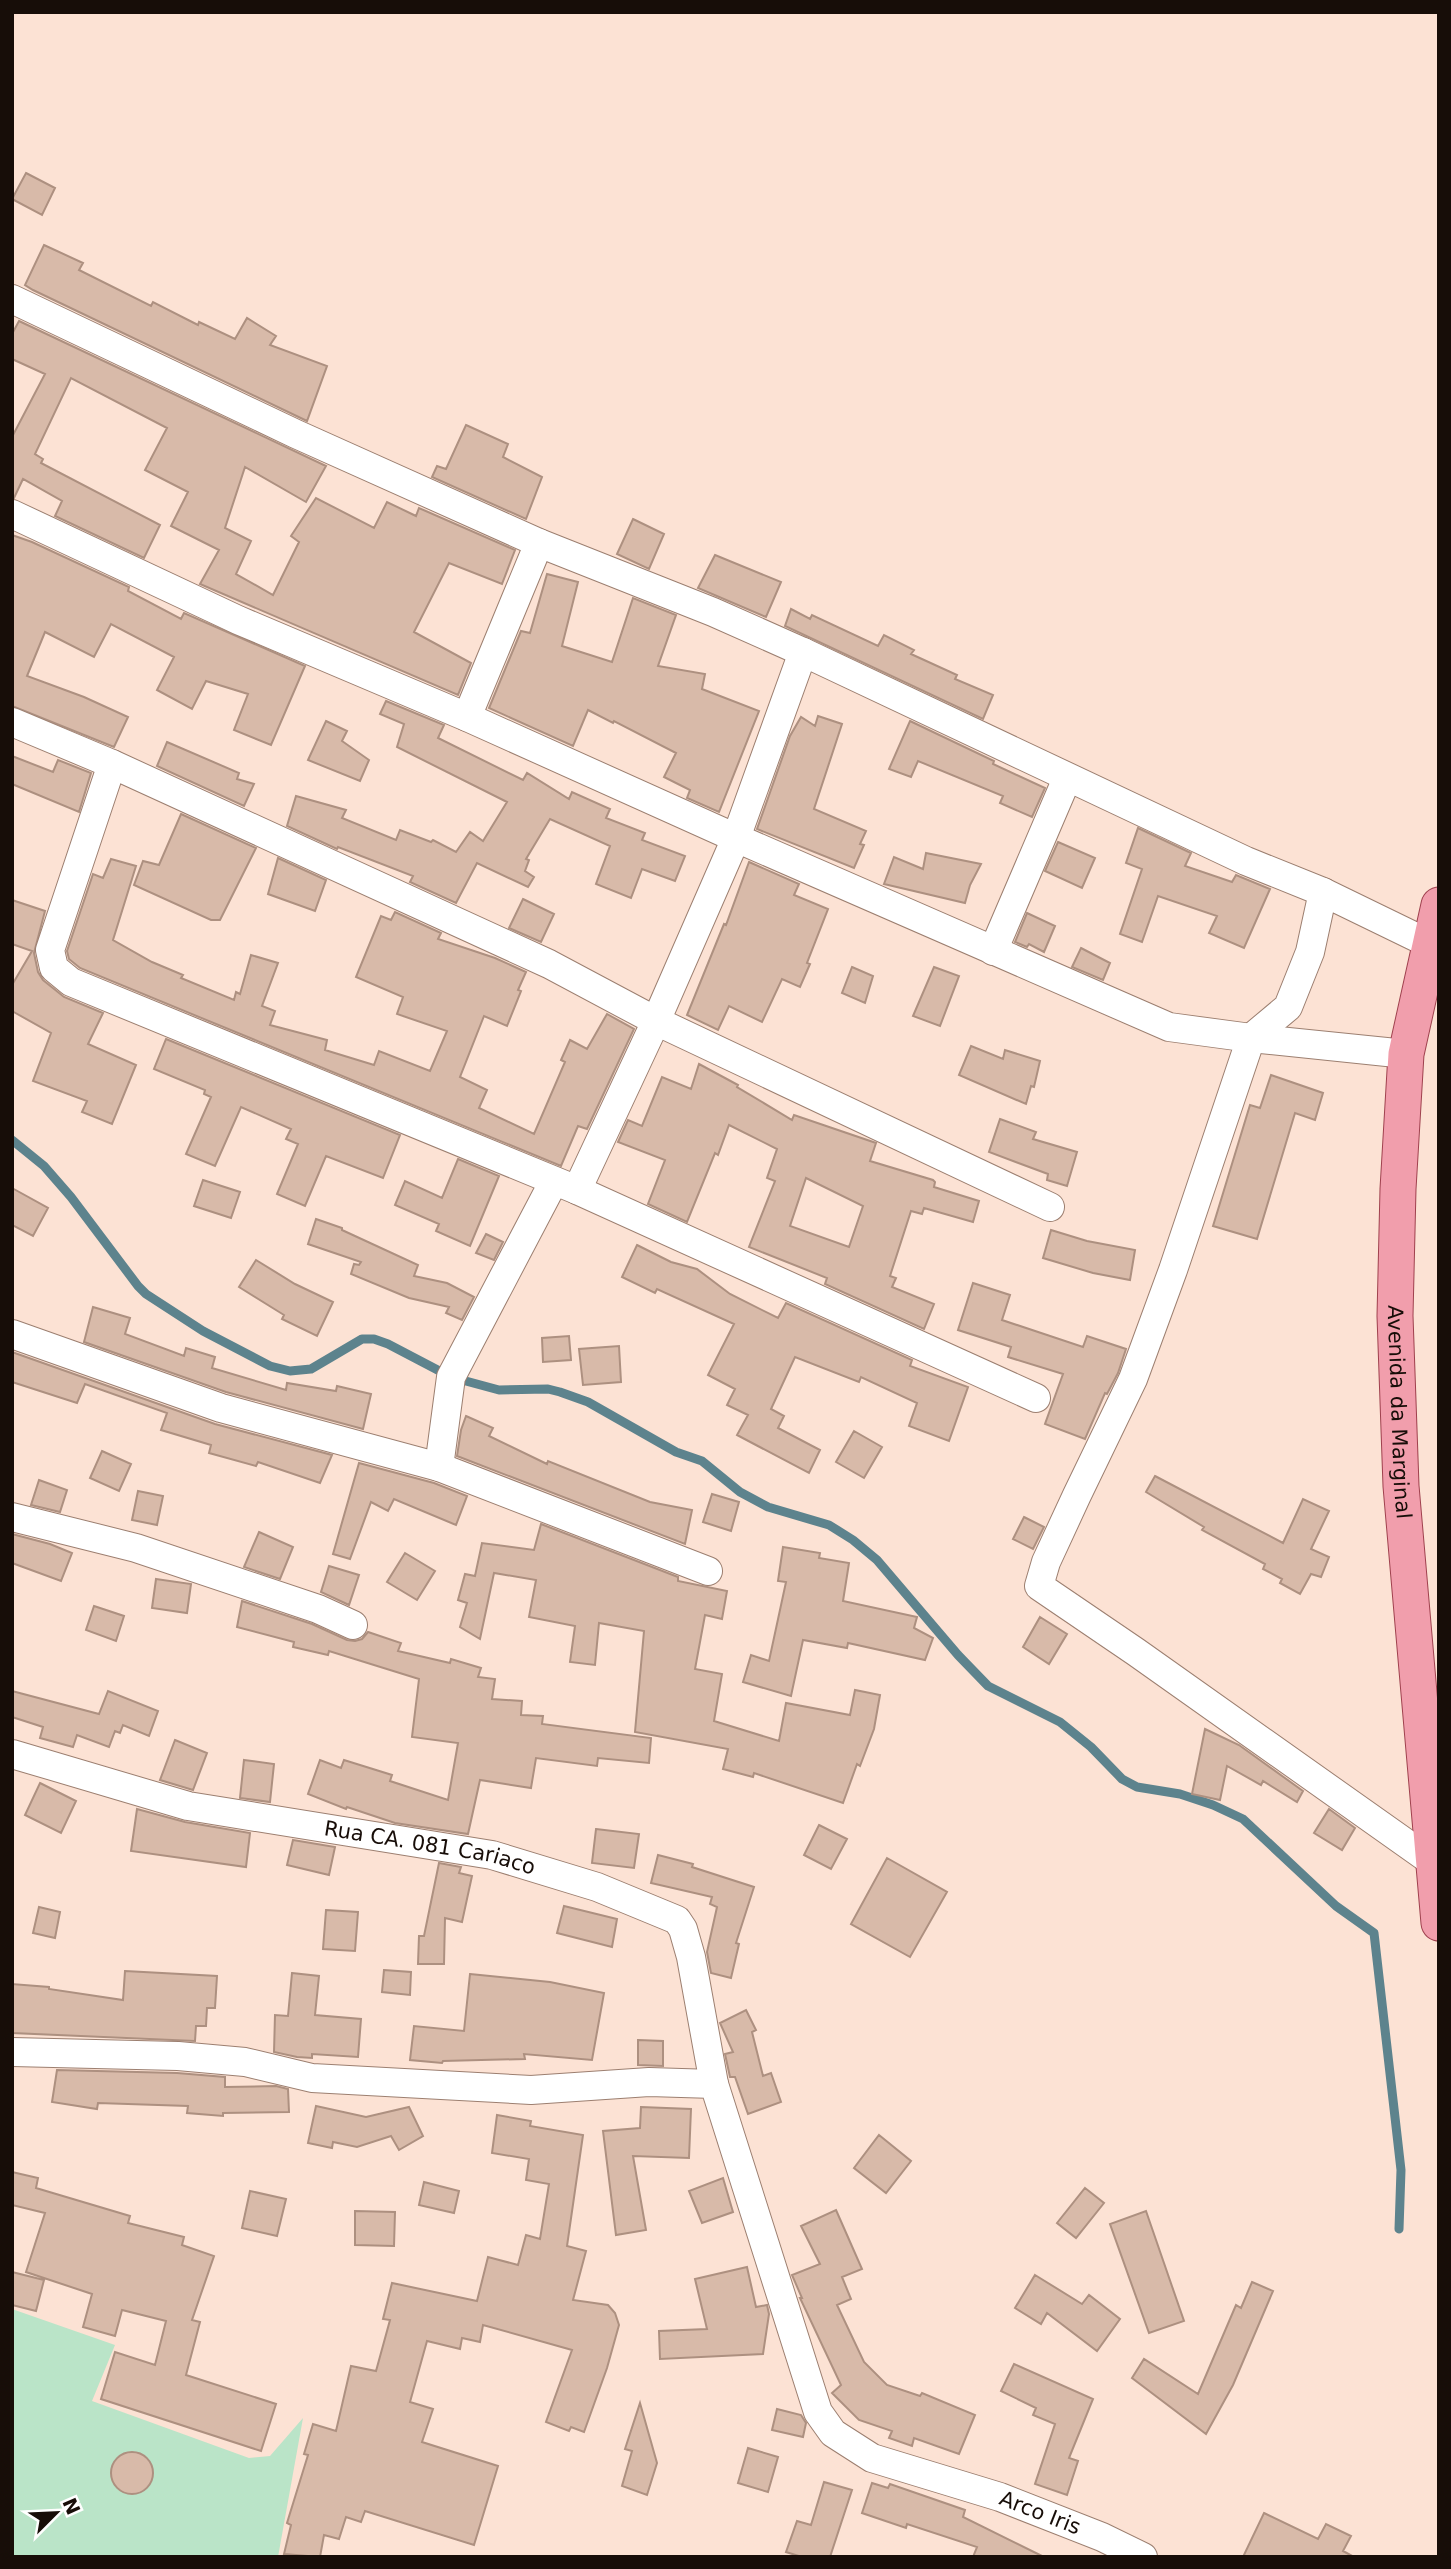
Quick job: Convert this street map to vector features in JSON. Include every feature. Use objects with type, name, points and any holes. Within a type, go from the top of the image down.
[{"type":"main road","name":"Avenida da Marginal","points":[[1439,905],[1406,1054],[1398,1189],[1396,1329],[1402,1499],[1439,1923]]},
{"type":"street","points":[[12,299],[296,434],[539,542],[713,612],[803,652],[1069,780],[1246,861],[1323,892],[1430,944]]},
{"type":"street","points":[[12,514],[238,620],[467,717],[736,838],[1170,1027],[1406,1054]]},
{"type":"street","points":[[467,717],[539,542]]},
{"type":"street","points":[[439,1467],[451,1377],[565,1186],[656,1021],[736,838],[803,652]]},
{"type":"street","points":[[12,722],[111,764],[549,964],[656,1021],[1050,1207]]},
{"type":"street","points":[[111,764],[50,950],[54,968],[71,982],[565,1186],[1036,1398]]},
{"type":"street","points":[[993,951],[1065,783],[1069,780]]},
{"type":"street","points":[[1323,892],[1310,953],[1288,1007],[1251,1038],[1173,1270],[1133,1379],[1076,1494],[1038,1586],[1434,1863]]},
{"type":"street","points":[[12,1334],[221,1408],[439,1467],[708,1571]]},
{"type":"street","points":[[12,1517],[136,1548],[318,1609],[354,1625]]},
{"type":"street","name":"Rua CA. 081 Cariaco","points":[[12,1754],[188,1806],[492,1855],[597,1887],[677,1920],[683,1929],[691,1957],[714,2084],[818,2412],[833,2433],[872,2458],[936,2477]]},
{"type":"street","points":[[12,2052],[178,2056],[245,2063],[312,2078],[531,2090],[649,2082],[714,2084]]},
{"type":"street","name":"Arco Iris","points":[[936,2477],[1000,2497],[1102,2537],[1143,2557]]},
{"type":"green space","points":[[12,2309],[115,2345],[92,2401],[249,2458],[270,2456],[303,2418],[278,2557],[12,2557]]},
{"type":"building","points":[[26,173],[55,188],[42,215],[12,199]]},
{"type":"building","points":[[44,245],[83,263],[79,270],[151,306],[153,302],[198,325],[199,322],[235,339],[247,318],[276,336],[270,345],[327,366],[307,421],[25,285]]},
{"type":"building","points":[[19,321],[326,466],[306,502],[245,467],[225,528],[251,541],[236,574],[273,595],[299,542],[291,536],[316,498],[374,528],[387,502],[416,516],[419,508],[515,550],[502,584],[449,563],[414,632],[471,663],[458,695],[200,584],[219,550],[171,526],[188,492],[145,470],[167,428],[71,378],[35,454],[43,459],[41,463],[160,525],[144,558],[55,516],[62,501],[23,479],[12,498],[12,437],[45,374],[12,359],[12,334]]},
{"type":"building","points":[[466,425],[508,444],[503,457],[542,477],[526,519],[432,477],[437,466],[446,469]]},
{"type":"building","points":[[633,519],[664,534],[649,569],[617,554]]},
{"type":"building","points":[[12,535],[129,587],[128,591],[181,619],[184,613],[305,666],[271,745],[234,730],[248,694],[206,681],[192,709],[157,690],[174,657],[111,624],[94,657],[45,632],[27,676],[128,717],[114,747],[12,706]]},
{"type":"building","points":[[715,555],[781,582],[766,617],[698,588]]},
{"type":"building","points":[[547,574],[578,582],[562,646],[612,662],[633,598],[676,615],[658,666],[705,674],[702,689],[759,711],[719,812],[687,798],[690,790],[664,777],[676,753],[614,721],[613,723],[588,710],[573,746],[489,708],[521,631],[530,633]]},
{"type":"building","points":[[791,609],[810,619],[812,615],[878,646],[884,635],[914,650],[911,654],[957,675],[955,679],[993,695],[983,719],[785,626]]},
{"type":"building","points":[[386,701],[444,725],[438,738],[523,780],[527,773],[569,799],[572,792],[610,809],[606,818],[645,833],[642,840],[685,856],[675,881],[642,869],[631,898],[596,884],[610,846],[550,819],[526,859],[529,860],[525,871],[534,877],[528,887],[477,863],[456,903],[410,882],[413,876],[338,847],[337,849],[287,826],[296,796],[346,810],[342,818],[396,840],[400,830],[431,842],[433,840],[456,852],[470,832],[483,841],[507,802],[397,747],[404,724],[380,714]]},
{"type":"building","points":[[818,716],[842,724],[814,809],[866,831],[860,844],[864,845],[854,868],[757,829],[790,736],[801,717],[815,726]]},
{"type":"building","points":[[326,721],[347,731],[342,741],[369,760],[360,781],[308,760]]},
{"type":"building","points":[[910,721],[1045,788],[1032,817],[1000,803],[1003,796],[918,761],[911,777],[889,769]]},
{"type":"building","points":[[167,742],[239,773],[237,779],[254,784],[244,806],[157,766]]},
{"type":"building","points":[[12,756],[53,772],[58,760],[91,773],[79,812],[12,784]]},
{"type":"building","points":[[181,814],[256,848],[220,920],[211,920],[134,885],[143,861],[159,865]]},
{"type":"building","points":[[1138,828],[1191,853],[1185,866],[1232,882],[1236,875],[1270,889],[1244,948],[1209,933],[1217,916],[1158,896],[1142,942],[1120,934],[1142,869],[1126,863]]},
{"type":"building","points":[[1058,842],[1095,858],[1082,888],[1045,871]]},
{"type":"building","points":[[926,853],[981,864],[970,885],[965,903],[884,884],[894,857],[923,869]]},
{"type":"building","points":[[278,858],[326,880],[315,911],[268,894]]},
{"type":"building","points":[[111,859],[136,866],[113,940],[152,962],[183,975],[181,978],[234,1000],[236,992],[240,994],[251,955],[278,963],[262,1006],[275,1011],[270,1025],[327,1040],[325,1050],[374,1065],[379,1051],[430,1071],[447,1031],[397,1014],[403,997],[356,977],[381,916],[391,920],[395,912],[441,933],[438,939],[495,958],[526,972],[507,1026],[484,1016],[460,1077],[487,1090],[479,1108],[534,1134],[565,1062],[561,1060],[570,1040],[587,1049],[607,1014],[634,1029],[587,1129],[578,1126],[561,1166],[80,968],[69,959],[67,951],[93,874],[103,878]]},
{"type":"building","points":[[749,862],[799,884],[794,895],[828,909],[800,987],[782,979],[762,1022],[729,1006],[718,1030],[687,1015],[724,924],[726,925]]},
{"type":"building","points":[[523,899],[554,914],[541,942],[509,928]]},
{"type":"building","points":[[12,900],[45,911],[34,953],[38,972],[43,980],[64,997],[103,1013],[88,1044],[136,1065],[112,1124],[82,1112],[87,1101],[33,1081],[51,1033],[12,1011],[12,985],[32,951],[12,944]]},
{"type":"building","points":[[1027,913],[1055,926],[1044,952],[1029,944],[1027,947],[1015,942]]},
{"type":"building","points":[[1081,948],[1110,963],[1103,980],[1072,967]]},
{"type":"building","points":[[852,967],[873,976],[865,1003],[842,993]]},
{"type":"building","points":[[934,967],[959,976],[940,1026],[913,1016]]},
{"type":"building","points":[[166,1039],[400,1135],[383,1178],[326,1156],[305,1206],[277,1194],[298,1144],[286,1139],[291,1129],[241,1107],[215,1166],[186,1154],[211,1097],[204,1094],[205,1090],[154,1069]]},
{"type":"building","points":[[971,1046],[1003,1059],[1005,1050],[1040,1061],[1034,1087],[1031,1086],[1026,1104],[959,1075]]},
{"type":"building","points":[[699,1064],[738,1085],[737,1087],[792,1120],[794,1115],[876,1143],[870,1161],[933,1180],[934,1187],[979,1201],[973,1222],[924,1208],[922,1214],[911,1211],[890,1276],[896,1278],[892,1287],[934,1304],[924,1329],[825,1284],[827,1278],[749,1247],[775,1181],[767,1178],[777,1149],[729,1125],[687,1222],[648,1204],[665,1160],[618,1142],[628,1120],[642,1126],[662,1077],[691,1089]],"holes":[[[806,1178],[863,1206],[849,1247],[790,1226]]]},
{"type":"building","points":[[1271,1075],[1323,1093],[1315,1120],[1295,1113],[1257,1239],[1213,1226],[1250,1105],[1260,1108]]},
{"type":"building","points":[[1000,1119],[1036,1132],[1033,1139],[1077,1152],[1067,1186],[1047,1180],[1048,1174],[989,1152]]},
{"type":"building","points":[[458,1159],[499,1176],[470,1246],[436,1231],[439,1224],[395,1205],[405,1181],[442,1198]]},
{"type":"building","points":[[203,1180],[240,1192],[231,1218],[194,1206]]},
{"type":"building","points":[[12,1188],[48,1208],[33,1236],[12,1225]]},
{"type":"building","points":[[316,1219],[342,1228],[418,1265],[414,1276],[447,1283],[474,1297],[462,1320],[446,1313],[449,1307],[409,1298],[351,1274],[354,1264],[359,1265],[361,1262],[308,1244]]},
{"type":"building","points":[[1051,1230],[1087,1241],[1135,1250],[1130,1280],[1093,1273],[1043,1258]]},
{"type":"building","points":[[486,1234],[503,1242],[494,1260],[476,1253]]},
{"type":"building","points":[[637,1245],[671,1262],[697,1269],[730,1294],[778,1318],[786,1303],[912,1360],[910,1366],[968,1387],[949,1441],[909,1426],[917,1403],[861,1377],[859,1382],[795,1357],[771,1409],[784,1416],[778,1428],[820,1450],[809,1473],[737,1435],[748,1415],[727,1405],[735,1389],[708,1375],[734,1324],[657,1289],[655,1293],[622,1277]]},
{"type":"building","points":[[256,1260],[295,1284],[333,1302],[317,1336],[282,1319],[284,1315],[239,1287]]},
{"type":"building","points":[[973,1283],[1010,1295],[1002,1320],[1083,1347],[1087,1336],[1126,1349],[1118,1373],[1107,1394],[1105,1393],[1085,1439],[1045,1424],[1063,1374],[1008,1357],[1011,1347],[958,1330]]},
{"type":"building","points":[[93,1307],[130,1318],[125,1334],[184,1356],[186,1348],[215,1357],[212,1368],[286,1390],[287,1383],[336,1391],[337,1386],[371,1394],[363,1429],[226,1392],[84,1342]]},
{"type":"building","points":[[569,1336],[571,1360],[543,1362],[542,1338]]},
{"type":"building","points":[[619,1346],[621,1382],[583,1385],[579,1349]]},
{"type":"building","points":[[12,1352],[215,1424],[332,1455],[320,1483],[258,1462],[256,1466],[209,1453],[211,1445],[161,1430],[167,1413],[85,1384],[77,1403],[12,1382]]},
{"type":"building","points":[[466,1416],[493,1428],[489,1436],[547,1464],[548,1461],[650,1502],[692,1510],[685,1544],[457,1456]]},
{"type":"building","points":[[854,1431],[882,1447],[864,1478],[836,1462]]},
{"type":"building","points":[[102,1451],[131,1464],[119,1491],[90,1478]]},
{"type":"building","points":[[359,1463],[434,1483],[467,1496],[456,1525],[394,1499],[388,1511],[371,1502],[350,1559],[333,1554]]},
{"type":"building","points":[[1155,1476],[1283,1543],[1303,1499],[1329,1511],[1311,1549],[1329,1557],[1321,1577],[1311,1574],[1300,1594],[1280,1583],[1282,1579],[1263,1569],[1265,1564],[1202,1530],[1204,1527],[1146,1492]]},
{"type":"building","points":[[39,1480],[67,1490],[60,1512],[31,1505]]},
{"type":"building","points":[[138,1491],[163,1496],[157,1525],[132,1520]]},
{"type":"building","points":[[712,1494],[739,1502],[731,1531],[703,1522]]},
{"type":"building","points":[[1024,1517],[1044,1527],[1033,1549],[1013,1539]]},
{"type":"building","points":[[541,1524],[678,1577],[678,1581],[727,1591],[722,1619],[705,1615],[695,1669],[722,1674],[714,1721],[779,1741],[786,1703],[850,1715],[855,1690],[880,1695],[874,1729],[860,1766],[857,1764],[843,1803],[754,1773],[753,1777],[723,1769],[728,1749],[635,1732],[644,1631],[599,1623],[595,1665],[570,1662],[575,1626],[529,1617],[536,1580],[494,1573],[480,1639],[460,1627],[467,1603],[458,1600],[465,1574],[475,1576],[482,1543],[534,1550]]},
{"type":"building","points":[[259,1532],[293,1547],[280,1579],[244,1567]]},
{"type":"building","points":[[12,1534],[72,1553],[61,1581],[12,1563]]},
{"type":"building","points":[[783,1547],[820,1553],[819,1558],[849,1563],[843,1601],[917,1617],[914,1628],[933,1638],[925,1660],[848,1643],[847,1648],[803,1640],[791,1696],[743,1682],[751,1655],[769,1661],[786,1582],[778,1581]]},
{"type":"building","points":[[405,1553],[435,1571],[417,1600],[387,1582]]},
{"type":"building","points":[[329,1566],[359,1575],[349,1605],[321,1592]]},
{"type":"building","points":[[156,1579],[191,1584],[187,1613],[152,1608]]},
{"type":"building","points":[[242,1601],[312,1624],[347,1640],[362,1639],[368,1632],[401,1643],[398,1651],[450,1663],[451,1659],[481,1668],[478,1677],[495,1679],[492,1699],[522,1701],[521,1715],[543,1716],[542,1724],[651,1738],[649,1763],[598,1758],[597,1766],[536,1758],[531,1788],[480,1780],[468,1834],[395,1823],[347,1807],[346,1809],[308,1794],[320,1760],[341,1768],[344,1760],[392,1775],[390,1781],[448,1800],[458,1743],[412,1737],[419,1679],[329,1651],[328,1655],[293,1647],[294,1642],[237,1627]]},
{"type":"building","points":[[94,1606],[124,1616],[116,1641],[86,1630]]},
{"type":"building","points":[[1040,1617],[1067,1634],[1049,1664],[1023,1647]]},
{"type":"building","points":[[12,1691],[99,1714],[108,1691],[158,1711],[149,1736],[123,1725],[120,1733],[115,1731],[109,1747],[77,1735],[73,1747],[40,1738],[43,1727],[12,1717]]},
{"type":"building","points":[[1205,1729],[1239,1745],[1303,1791],[1297,1802],[1263,1781],[1261,1785],[1227,1766],[1220,1800],[1192,1794]]},
{"type":"building","points":[[175,1740],[207,1753],[193,1790],[160,1780]]},
{"type":"building","points":[[244,1760],[274,1764],[270,1802],[240,1798]]},
{"type":"building","points":[[40,1783],[76,1801],[61,1833],[25,1815]]},
{"type":"building","points":[[137,1809],[185,1822],[250,1833],[246,1867],[131,1851]]},
{"type":"building","points":[[1329,1809],[1355,1828],[1342,1850],[1314,1833]]},
{"type":"building","points":[[819,1825],[847,1839],[831,1869],[804,1855]]},
{"type":"building","points":[[596,1829],[639,1834],[634,1868],[592,1863]]},
{"type":"building","points":[[293,1840],[335,1847],[329,1875],[287,1865]]},
{"type":"building","points":[[658,1855],[693,1864],[692,1867],[754,1887],[736,1943],[739,1944],[731,1978],[711,1973],[707,1952],[717,1907],[710,1904],[712,1897],[651,1883]]},
{"type":"building","points":[[887,1858],[947,1892],[910,1957],[851,1924]]},
{"type":"building","points":[[439,1863],[461,1867],[459,1873],[472,1876],[462,1922],[445,1918],[444,1964],[418,1964],[419,1936],[424,1936]]},
{"type":"building","points":[[564,1906],[617,1919],[612,1947],[557,1933]]},
{"type":"building","points":[[39,1907],[60,1912],[55,1938],[33,1933]]},
{"type":"building","points":[[326,1910],[358,1912],[355,1951],[323,1949]]},
{"type":"building","points":[[384,1970],[411,1972],[410,1995],[382,1992]]},
{"type":"building","points":[[125,1971],[217,1976],[215,2008],[207,2008],[206,2026],[196,2026],[195,2041],[12,2033],[12,1984],[49,1987],[123,2000]]},
{"type":"building","points":[[292,1973],[319,1976],[315,2015],[361,2019],[358,2057],[312,2054],[312,2058],[274,2052],[275,2015],[288,2016]]},
{"type":"building","points":[[470,1974],[550,1982],[604,1993],[592,2060],[524,2054],[525,2059],[442,2063],[410,2060],[414,2026],[464,2031]]},
{"type":"building","points":[[746,2010],[756,2030],[752,2032],[763,2076],[771,2073],[781,2102],[748,2114],[735,2077],[730,2077],[725,2054],[733,2052],[720,2023]]},
{"type":"building","points":[[638,2040],[663,2041],[663,2066],[638,2065]]},
{"type":"building","points":[[57,2070],[177,2073],[225,2077],[225,2087],[276,2086],[288,2089],[289,2112],[223,2113],[223,2116],[187,2113],[188,2106],[98,2103],[97,2109],[52,2102]]},
{"type":"building","points":[[316,2106],[366,2117],[409,2107],[423,2136],[399,2150],[391,2136],[357,2147],[333,2142],[332,2148],[308,2143]]},
{"type":"building","points":[[641,2107],[691,2109],[689,2158],[633,2156],[646,2230],[616,2235],[603,2131],[640,2128]]},
{"type":"building","points":[[497,2115],[531,2121],[530,2126],[583,2135],[567,2246],[586,2251],[573,2300],[608,2305],[615,2313],[619,2325],[584,2432],[571,2427],[569,2431],[546,2422],[572,2350],[483,2325],[480,2342],[462,2338],[460,2349],[427,2341],[410,2402],[433,2409],[422,2442],[498,2466],[474,2545],[365,2511],[361,2522],[346,2517],[339,2539],[324,2535],[320,2557],[284,2554],[291,2525],[287,2523],[308,2455],[304,2454],[313,2424],[336,2431],[351,2366],[376,2371],[390,2320],[383,2319],[392,2283],[477,2301],[488,2257],[518,2265],[526,2235],[540,2239],[549,2184],[526,2180],[529,2159],[492,2153]]},
{"type":"building","points":[[879,2135],[911,2161],[886,2193],[854,2168]]},
{"type":"building","points":[[12,2172],[38,2178],[36,2188],[130,2216],[128,2223],[184,2237],[182,2245],[214,2256],[192,2320],[200,2322],[186,2375],[276,2404],[261,2451],[101,2399],[115,2352],[155,2365],[166,2321],[122,2310],[115,2336],[83,2327],[92,2294],[26,2272],[45,2213],[12,2205]]},
{"type":"building","points":[[723,2178],[733,2212],[702,2223],[689,2191]]},
{"type":"building","points":[[424,2182],[459,2191],[454,2213],[419,2205]]},
{"type":"building","points":[[1085,2188],[1104,2203],[1076,2238],[1057,2223]]},
{"type":"building","points":[[250,2191],[286,2199],[277,2236],[242,2228]]},
{"type":"building","points":[[836,2210],[862,2269],[842,2277],[851,2299],[837,2305],[864,2362],[887,2385],[920,2396],[922,2393],[975,2415],[959,2454],[914,2438],[912,2446],[889,2438],[892,2431],[859,2420],[832,2393],[841,2385],[792,2275],[820,2264],[801,2226]]},
{"type":"building","points":[[355,2211],[395,2212],[394,2246],[355,2245]]},
{"type":"building","points":[[1146,2211],[1184,2321],[1149,2333],[1110,2224]]},
{"type":"building","points":[[747,2267],[756,2307],[767,2305],[769,2314],[763,2354],[660,2359],[659,2331],[707,2329],[695,2279]]},
{"type":"building","points":[[12,2272],[44,2280],[36,2311],[12,2305]]},
{"type":"building","points":[[1035,2275],[1082,2304],[1089,2295],[1120,2319],[1097,2351],[1047,2313],[1041,2324],[1015,2308]]},
{"type":"building","points":[[1252,2282],[1273,2291],[1233,2385],[1206,2434],[1132,2378],[1144,2359],[1198,2394],[1236,2305],[1241,2308]]},
{"type":"building","points":[[1014,2364],[1093,2399],[1069,2458],[1078,2461],[1067,2495],[1035,2484],[1055,2424],[1033,2415],[1036,2408],[1001,2391]]},
{"type":"building","points":[[640,2403],[657,2463],[647,2495],[622,2486],[632,2451],[625,2449]]},
{"type":"building","points":[[777,2409],[801,2415],[806,2423],[803,2437],[772,2430]]},
{"type":"building","points":[[748,2448],[778,2457],[768,2492],[738,2483]]},
{"type":"building","points":[[132,2452],[147,2458],[153,2473],[147,2488],[132,2494],[117,2488],[111,2473],[117,2458]]},
{"type":"building","points":[[824,2482],[852,2490],[830,2557],[802,2557],[786,2552],[797,2521],[811,2525]]},
{"type":"building","points":[[872,2483],[888,2488],[890,2484],[965,2510],[963,2517],[1044,2557],[973,2557],[977,2547],[907,2524],[906,2528],[862,2513]]},
{"type":"building","points":[[1264,2513],[1318,2539],[1326,2524],[1351,2536],[1343,2551],[1354,2557],[1243,2557]]},
{"type":"waterway","points":[[12,1140],[44,1166],[71,1197],[138,1286],[203,1331],[270,1366],[290,1371],[311,1369],[362,1339],[374,1339],[451,1377],[499,1390],[548,1389],[588,1402],[676,1452],[702,1461],[740,1492],[768,1507],[829,1525],[853,1540],[877,1560],[988,1686],[1060,1722],[1091,1747],[1122,1779],[1137,1787],[1180,1794],[1243,1819],[1336,1906],[1374,1933],[1401,2170],[1399,2229]]}]
